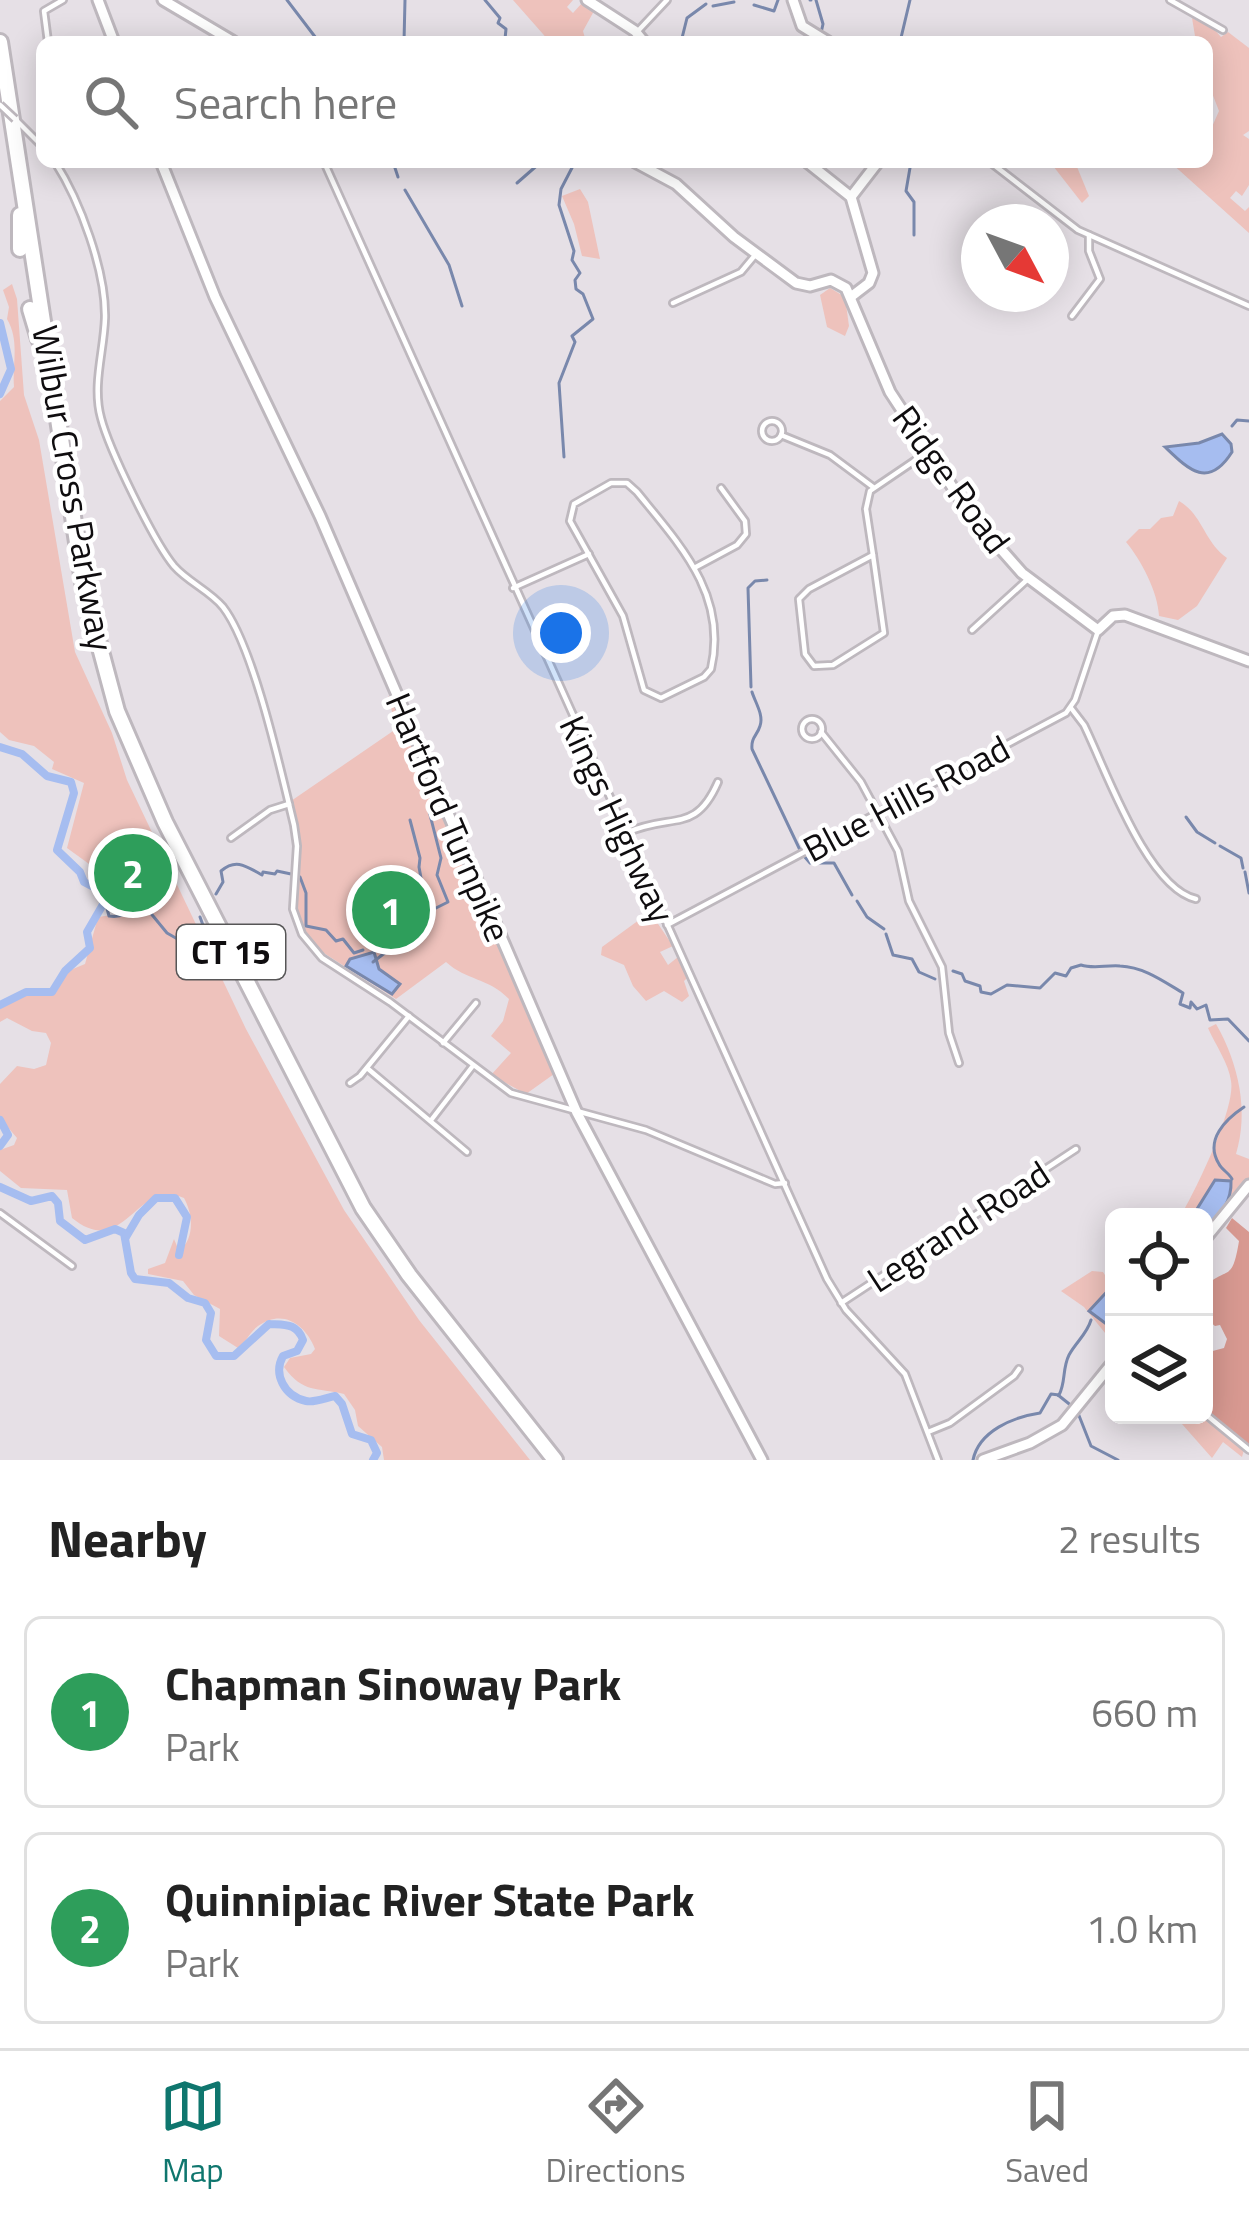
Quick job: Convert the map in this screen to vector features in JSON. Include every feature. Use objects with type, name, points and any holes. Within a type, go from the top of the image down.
[{"type":"highway","name":"Wilbur Cross Parkway","points":[[0,42],[77,591],[111,712],[132,767],[313,1136],[358,1216],[404,1283],[545,1460]]},
{"type":"highway","name":"Wilbur Cross Parkway","points":[[0,86],[84,588],[117,711],[137,761],[362,1208],[555,1460]]},
{"type":"highway","points":[[23,186],[35,226]]},
{"type":"highway","points":[[20,210],[20,249]]},
{"type":"highway","points":[[43,335],[44,287]]},
{"type":"highway","points":[[30,309],[43,335]]},
{"type":"main road","points":[[98,0],[112,36]]},
{"type":"main road","points":[[163,0],[224,36]]},
{"type":"main road","points":[[587,0],[639,36]]},
{"type":"main road","points":[[793,0],[800,23],[818,36]]},
{"type":"main road","name":"Hartford Turnpike","points":[[163,168],[215,297],[315,504],[577,1113],[762,1460]]},
{"type":"main road","points":[[645,168],[676,184],[756,254],[801,286],[837,281],[852,296],[869,283],[873,273],[851,197],[815,168]]},
{"type":"main road","points":[[851,197],[873,168]]},
{"type":"main road","name":"Ridge Road","points":[[852,296],[888,387],[976,522],[1029,578],[1098,630]]},
{"type":"main road","points":[[1098,630],[1111,618],[1125,615],[1249,661]]},
{"type":"main road","points":[[1213,1229],[1249,1185]]},
{"type":"main road","points":[[983,1460],[1056,1429],[1075,1413],[1105,1373]]},
{"type":"street","points":[[47,36],[44,11],[63,0]]},
{"type":"street","points":[[641,36],[667,0]]},
{"type":"street","points":[[1170,0],[1223,30]]},
{"type":"street","points":[[0,105],[36,140]]},
{"type":"street","points":[[58,168],[102,281],[105,313],[97,391],[104,430],[168,557],[185,578],[218,602],[235,630],[289,804],[297,846],[293,909],[306,941],[322,958],[409,1016],[511,1094],[646,1130],[776,1184],[785,1183]]},
{"type":"street","name":"Kings Highway","points":[[327,168],[513,588],[841,1303],[903,1370],[938,1460]]},
{"type":"street","points":[[999,168],[1089,235],[1249,306]]},
{"type":"street","points":[[1072,316],[1100,279],[1089,251],[1089,235]]},
{"type":"street","points":[[674,303],[741,272],[756,254]]},
{"type":"street","points":[[781,435],[830,455],[873,487]]},
{"type":"street","points":[[873,555],[799,599],[805,654],[814,666],[833,665],[884,633],[873,555],[866,509],[873,487],[929,451]]},
{"type":"street","points":[[619,482],[637,492],[696,568],[712,608],[713,664],[697,681],[665,698],[644,690],[627,626],[589,554],[572,524],[570,510],[578,500],[619,482]]},
{"type":"street","points":[[696,568],[746,535],[745,521],[721,488]]},
{"type":"street","points":[[513,588],[589,554]]},
{"type":"street","points":[[973,630],[1029,578]]},
{"type":"street","points":[[1098,630],[1071,708],[1156,869],[1184,896],[1196,899]]},
{"type":"street","name":"Blue Hills Road","points":[[667,925],[1071,708]]},
{"type":"street","points":[[821,732],[861,782],[900,856],[911,907],[943,967],[949,1034],[959,1063]]},
{"type":"street","points":[[626,833],[652,822],[698,814],[708,805],[718,782]]},
{"type":"street","points":[[231,838],[270,810],[289,804]]},
{"type":"street","points":[[443,1043],[476,1003]]},
{"type":"street","points":[[350,1084],[409,1016]]},
{"type":"street","points":[[432,1119],[472,1067]]},
{"type":"street","points":[[367,1068],[467,1152]]},
{"type":"street","name":"Legrand Road","points":[[841,1303],[1076,1149]]},
{"type":"street","points":[[0,1214],[72,1266]]},
{"type":"street","points":[[928,1432],[950,1423],[1019,1369]]},
{"type":"street","points":[[1213,1420],[1249,1450]]},
{"type":"shaded area","points":[[513,0],[573,0],[567,7],[573,13],[582,3],[594,11],[584,36],[545,36]]},
{"type":"shaded area","points":[[1192,18],[1221,37],[1228,32],[1249,48],[1249,131],[1243,135],[1249,139],[1249,185],[1242,196],[1236,191],[1230,198],[1245,211],[1249,207],[1249,233],[1177,168],[1213,168],[1213,124],[1219,111],[1213,96],[1213,36],[1195,36]]},
{"type":"shaded area","points":[[1055,168],[1077,168],[1089,196],[1082,203]]},
{"type":"shaded area","points":[[580,189],[588,202],[600,259],[582,256],[562,196]]},
{"type":"shaded area","points":[[12,284],[24,395],[39,440],[75,652],[112,733],[127,780],[246,1029],[344,1210],[419,1320],[530,1460],[384,1460],[382,1447],[358,1426],[355,1410],[344,1394],[304,1386],[284,1367],[290,1358],[315,1349],[300,1326],[285,1319],[267,1321],[238,1348],[219,1336],[220,1309],[194,1295],[183,1281],[148,1274],[148,1269],[165,1263],[174,1239],[179,1251],[188,1240],[191,1219],[184,1198],[154,1198],[118,1225],[90,1229],[72,1218],[67,1190],[21,1188],[0,1171],[0,1150],[14,1145],[17,1138],[0,1118],[0,1084],[17,1066],[46,1065],[51,1043],[46,1033],[7,1018],[0,1022],[0,1009],[16,995],[46,995],[68,971],[85,964],[98,917],[134,912],[140,899],[130,881],[110,888],[95,880],[96,869],[67,848],[84,783],[52,769],[54,762],[34,746],[9,740],[0,732],[0,401],[14,387],[14,344],[3,290]]},
{"type":"shaded area","points":[[830,288],[845,297],[849,326],[845,336],[827,327],[820,295]]},
{"type":"shaded area","points":[[1179,501],[1227,558],[1197,606],[1178,620],[1159,616],[1148,577],[1126,542],[1139,529],[1150,529],[1161,518],[1173,516]]},
{"type":"shaded area","points":[[388,695],[554,1074],[526,1094],[491,1075],[511,1053],[491,1036],[503,1021],[509,999],[501,992],[446,962],[396,999],[319,950],[304,932],[297,906],[301,841],[291,801],[396,729]]},
{"type":"shaded area","points":[[650,912],[673,946],[660,952],[668,965],[678,957],[687,978],[689,996],[682,1002],[664,991],[646,1001],[624,965],[601,955],[602,947]]},
{"type":"shaded area","points":[[1216,1024],[1231,1055],[1242,1122],[1236,1154],[1249,1159],[1249,1181],[1213,1226],[1213,1208],[1185,1208],[1213,1150],[1231,1094],[1228,1068],[1208,1028]]},
{"type":"shaded area","points":[[1232,1218],[1249,1232],[1249,1447],[1213,1417],[1213,1351],[1224,1348],[1227,1339],[1220,1325],[1213,1324],[1213,1280],[1228,1272],[1239,1241],[1226,1228]]},
{"type":"shaded area","points":[[1092,1271],[1103,1272],[1105,1333],[1084,1307],[1061,1291]]},
{"type":"shaded area","points":[[1182,1424],[1212,1424],[1244,1450],[1242,1457],[1223,1442],[1212,1458]]},
{"type":"water","points":[[1222,434],[1232,452],[1223,464],[1206,473],[1190,468],[1165,447],[1199,443]]},
{"type":"water","points":[[374,952],[379,969],[400,984],[392,994],[346,966],[350,959]]},
{"type":"water","points":[[1215,1180],[1231,1181],[1229,1196],[1213,1223],[1213,1208],[1198,1208]]},
{"type":"water","points":[[1105,1294],[1105,1323],[1089,1311]]},
{"type":"waterway","points":[[287,0],[314,36]]},
{"type":"waterway","points":[[404,36],[405,0]]},
{"type":"waterway","points":[[485,0],[500,18],[505,36]]},
{"type":"waterway","points":[[754,5],[774,11],[778,0]]},
{"type":"waterway","points":[[816,0],[821,33]]},
{"type":"waterway","points":[[901,36],[910,0]]},
{"type":"waterway","points":[[713,6],[734,2]]},
{"type":"waterway","points":[[682,36],[687,18],[706,4]]},
{"type":"waterway","points":[[395,168],[398,177]]},
{"type":"waterway","points":[[517,183],[534,168]]},
{"type":"waterway","points":[[564,457],[559,383],[575,342],[572,336],[593,319],[583,294],[576,289],[580,273],[572,260],[574,251],[559,205],[572,168]]},
{"type":"waterway","points":[[910,168],[906,191],[914,202],[914,235]]},
{"type":"waterway","points":[[405,190],[449,265],[462,306]]},
{"type":"waterway","points":[[0,323],[11,369],[0,394]]},
{"type":"waterway","points":[[1232,426],[1237,420],[1249,421]]},
{"type":"waterway","points":[[751,687],[748,588],[755,581],[767,580]]},
{"type":"waterway","points":[[752,692],[761,722],[752,749],[800,850]]},
{"type":"waterway","points":[[0,747],[22,754],[47,776],[71,782],[74,793],[57,850],[84,882],[103,892],[105,901],[87,932],[90,948],[65,971],[52,992],[26,992],[0,1005]]},
{"type":"waterway","points":[[389,949],[416,918],[448,902],[437,875],[441,858],[428,807]]},
{"type":"waterway","points":[[1186,817],[1197,832],[1215,843]]},
{"type":"waterway","points":[[410,820],[425,900],[419,915]]},
{"type":"waterway","points":[[1220,846],[1241,858],[1243,868]]},
{"type":"waterway","points":[[804,856],[810,863],[834,863],[852,895]]},
{"type":"waterway","points":[[216,894],[223,882],[221,871],[231,865],[262,875],[291,874]]},
{"type":"waterway","points":[[1245,872],[1249,893]]},
{"type":"waterway","points":[[300,877],[306,893],[306,926],[326,930],[336,941],[343,939],[354,953],[363,950]]},
{"type":"waterway","points":[[105,901],[109,916],[144,905],[167,933],[188,945],[204,928],[200,917]]},
{"type":"waterway","points":[[857,901],[867,917],[884,929]]},
{"type":"waterway","points":[[886,934],[893,955],[912,959],[919,972],[935,979]]},
{"type":"waterway","points":[[373,962],[386,952]]},
{"type":"waterway","points":[[953,971],[991,994],[1007,985],[1040,988],[1055,973],[1066,976],[1081,965],[1129,967],[1183,993],[1180,1004],[1190,1008],[1191,1002],[1197,1009],[1206,1005],[1210,1020],[1228,1019],[1249,1041]]},
{"type":"waterway","points":[[1232,1179],[1219,1164],[1214,1147],[1224,1124],[1244,1107]]},
{"type":"waterway","points":[[0,1120],[8,1135],[0,1146]]},
{"type":"waterway","points":[[0,1187],[31,1201],[52,1196],[60,1221],[85,1240],[115,1229],[124,1233],[135,1279],[169,1283],[188,1298],[205,1303],[211,1313],[206,1340],[216,1356],[234,1356],[269,1324],[294,1328],[303,1340],[297,1351],[283,1356],[282,1383],[306,1401],[335,1396],[352,1434],[371,1440],[377,1453],[373,1460]]},
{"type":"waterway","points":[[126,1237],[156,1198],[175,1198],[187,1217],[179,1255]]},
{"type":"waterway","points":[[973,1460],[990,1433],[1040,1413],[1051,1394],[1059,1395],[1069,1355],[1091,1320]]},
{"type":"waterway","points":[[1058,1395],[1073,1407]]},
{"type":"waterway","points":[[1078,1413],[1091,1446],[1118,1460]]},
{"type":"place","name":"Quinnipiac River State Park","points":[[133,873]]},
{"type":"place","name":"Chapman Sinoway Park","points":[[391,910]]}]
